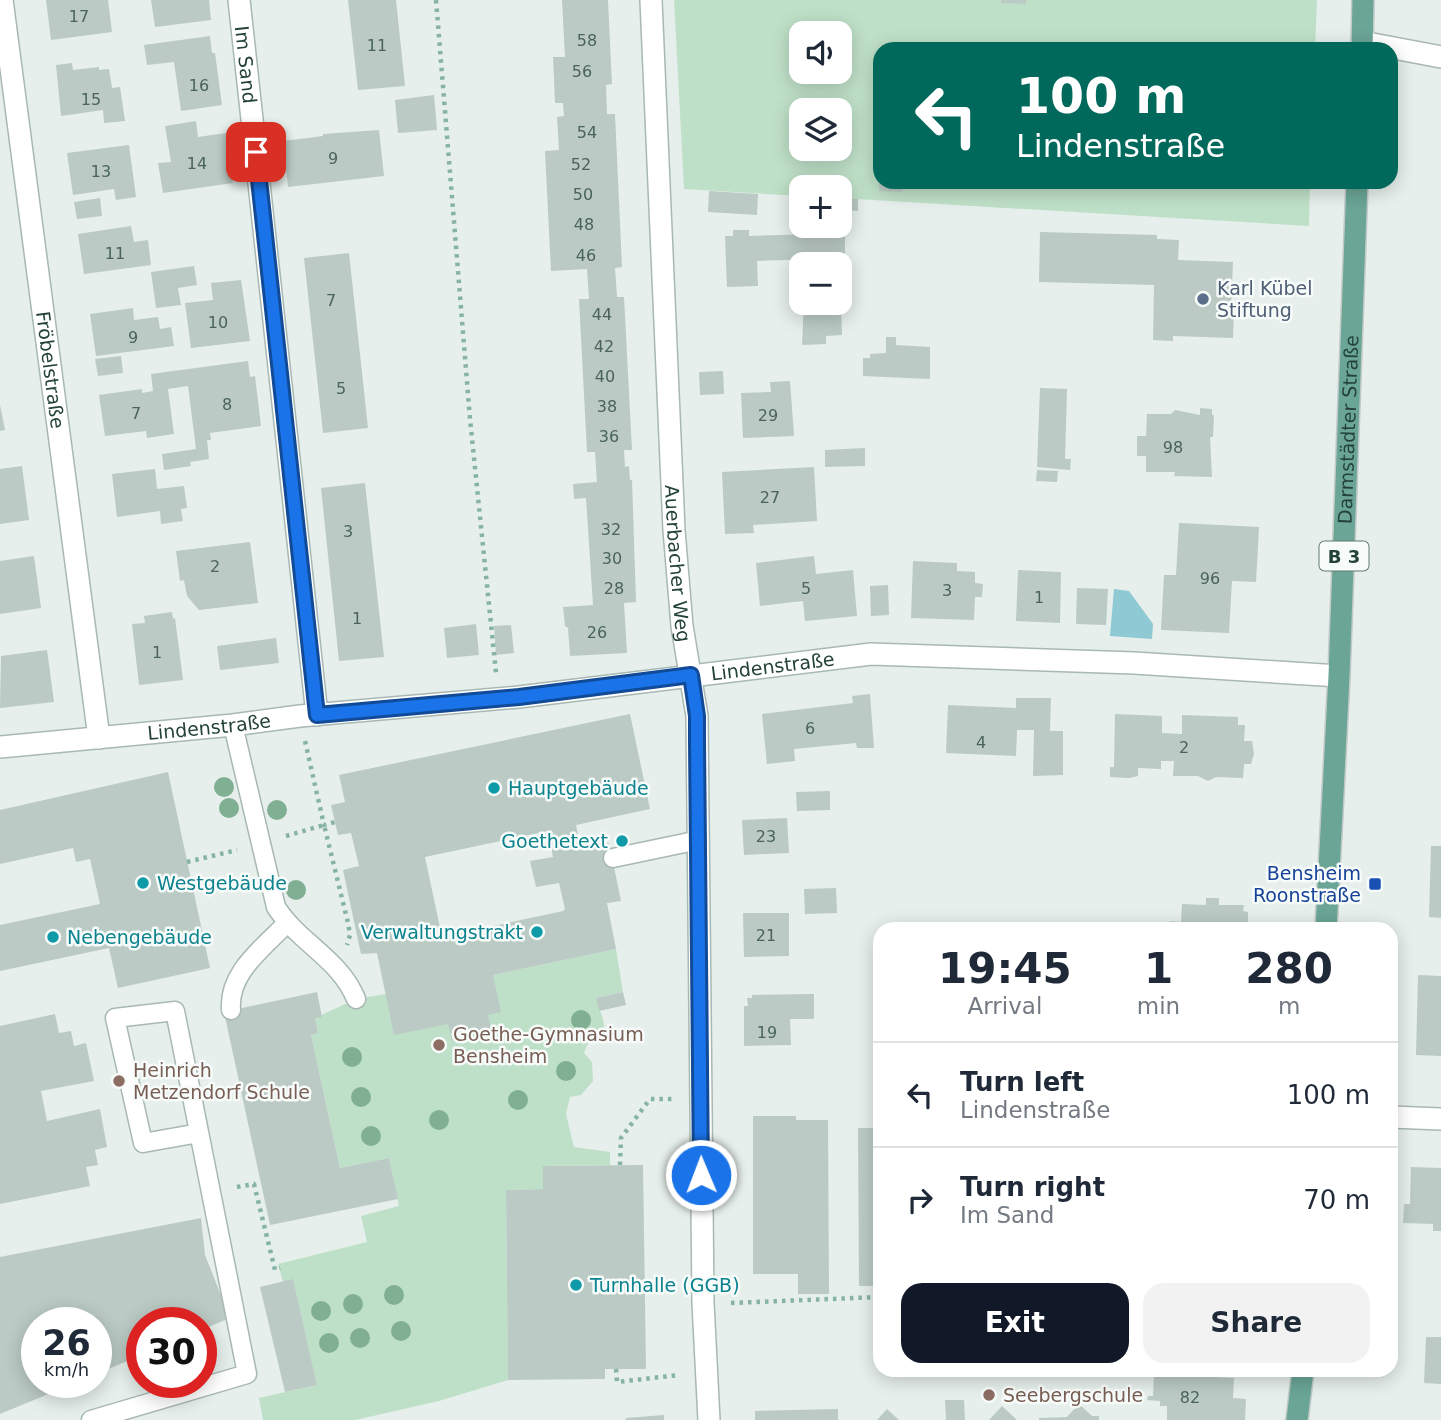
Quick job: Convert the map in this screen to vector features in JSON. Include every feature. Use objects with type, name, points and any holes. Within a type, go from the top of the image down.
[{"type":"main road","points":[[1362,42],[1363,0]]},
{"type":"main road","name":"Darmstädter Straße","points":[[1326,922],[1339,676],[1357,189]]},
{"type":"main road","points":[[1297,1420],[1302,1377]]},
{"type":"street","name":"Fröbelstraße","points":[[2,0],[99,738]]},
{"type":"street","name":"Im Sand","points":[[239,0],[309,715]]},
{"type":"street","name":"Auerbacher Weg","points":[[651,0],[674,530],[681,626],[697,716],[703,1303],[709,1420]]},
{"type":"street","points":[[1398,51],[1441,57]]},
{"type":"street","name":"Lindenstraße","points":[[0,747],[500,698],[871,654],[1133,663],[1339,676]]},
{"type":"street","points":[[1398,1117],[1441,1119]]},
{"type":"lane","points":[[233,725],[276,907],[286,924],[330,961],[349,983],[356,999]]},
{"type":"lane","points":[[612,858],[699,840]]},
{"type":"lane","points":[[231,1010],[230,997],[235,981],[286,924]]},
{"type":"lane","points":[[91,1420],[247,1374],[175,1011],[115,1018],[143,1143],[199,1133]]},
{"type":"path","points":[[436,0],[470,419],[500,698]]},
{"type":"path","points":[[309,715],[324,825],[350,936],[347,945],[330,961]]},
{"type":"path","points":[[302,831],[335,822]]},
{"type":"path","points":[[187,862],[260,845]]},
{"type":"path","points":[[620,1165],[621,1138],[650,1099],[700,1098]]},
{"type":"path","points":[[256,1193],[275,1270],[280,1268]]},
{"type":"path","points":[[703,1303],[873,1297]]},
{"type":"path","points":[[616,1369],[617,1382],[706,1362]]},
{"type":"green space","points":[[674,0],[1317,0],[1315,42],[873,42],[873,189],[1310,189],[1309,226],[852,199],[852,175],[789,175],[789,195],[684,189]]},
{"type":"green space","points":[[616,949],[623,992],[596,998],[604,1031],[597,1040],[588,1043],[584,1053],[592,1062],[593,1081],[581,1095],[570,1097],[566,1114],[574,1147],[610,1152],[610,1165],[544,1166],[543,1189],[506,1190],[508,1380],[439,1401],[355,1420],[263,1420],[259,1398],[317,1385],[293,1280],[283,1282],[278,1264],[367,1242],[361,1216],[399,1206],[389,1158],[340,1168],[311,1035],[318,1033],[315,1018],[356,999],[386,994],[448,1024],[491,1033],[488,1015],[493,975]]},
{"type":"water","points":[[1114,589],[1129,591],[1153,624],[1152,639],[1110,636]]},
{"type":"building","points":[[46,0],[108,0],[112,32],[51,40]]},
{"type":"building","points":[[151,0],[209,0],[211,20],[155,27]]},
{"type":"building","points":[[348,0],[396,0],[405,86],[358,90]]},
{"type":"building","points":[[562,0],[608,0],[612,84],[606,85],[607,114],[615,114],[622,267],[615,268],[617,297],[624,297],[632,450],[624,450],[625,467],[629,466],[632,480],[636,602],[624,603],[627,653],[570,656],[563,607],[593,605],[586,498],[574,499],[573,484],[597,482],[595,452],[587,452],[579,299],[589,299],[587,269],[551,271],[545,151],[559,150],[557,117],[564,116],[563,103],[555,103],[553,57],[565,57]]},
{"type":"building","points":[[1001,0],[1026,0],[1026,4],[1001,3]]},
{"type":"building","points":[[210,36],[222,105],[181,111],[174,62],[147,65],[144,45]]},
{"type":"building","points":[[72,63],[73,70],[99,67],[99,70],[109,69],[112,88],[120,87],[125,121],[104,123],[103,110],[61,116],[56,65]]},
{"type":"building","points":[[434,95],[437,130],[398,133],[395,100]]},
{"type":"building","points":[[196,121],[198,137],[226,133],[233,183],[163,193],[158,163],[171,162],[165,126]]},
{"type":"building","points":[[379,130],[384,176],[288,187],[283,141],[323,134]]},
{"type":"building","points":[[129,145],[136,197],[116,200],[114,189],[73,195],[67,153]]},
{"type":"building","points":[[879,189],[903,189],[903,192]]},
{"type":"building","points":[[709,191],[758,194],[757,215],[708,212]]},
{"type":"building","points":[[100,198],[102,216],[77,219],[74,202]]},
{"type":"building","points":[[852,199],[858,199],[858,211],[852,211]]},
{"type":"building","points":[[131,226],[134,242],[148,240],[151,265],[84,274],[78,234]]},
{"type":"building","points":[[733,230],[749,230],[749,236],[845,238],[845,252],[789,252],[789,260],[757,261],[758,286],[727,287],[725,236],[733,236]]},
{"type":"building","points":[[1040,232],[1157,235],[1157,239],[1179,240],[1178,260],[1233,262],[1233,338],[1173,336],[1173,341],[1153,340],[1154,285],[1039,282]]},
{"type":"building","points":[[349,253],[368,428],[323,433],[304,258]]},
{"type":"building","points":[[194,266],[197,285],[178,288],[181,305],[156,308],[151,272]]},
{"type":"building","points":[[241,280],[250,341],[191,348],[185,303],[213,300],[211,283]]},
{"type":"building","points":[[133,308],[134,320],[158,317],[160,329],[171,327],[174,346],[96,356],[90,314]]},
{"type":"building","points":[[803,315],[841,315],[842,335],[826,336],[826,344],[802,345]]},
{"type":"building","points":[[886,337],[896,337],[896,345],[930,347],[930,379],[863,376],[863,358],[870,358],[870,354],[886,353]]},
{"type":"building","points":[[121,356],[123,373],[98,376],[95,359]]},
{"type":"building","points":[[248,361],[250,377],[255,376],[261,426],[210,433],[211,440],[207,440],[209,459],[190,462],[191,466],[164,470],[162,454],[196,449],[188,386],[168,389],[174,434],[147,438],[146,431],[105,436],[99,395],[142,389],[142,393],[153,391],[151,374]]},
{"type":"building","points":[[723,371],[724,394],[700,395],[699,372]]},
{"type":"building","points":[[790,381],[794,436],[743,438],[741,393],[771,392],[770,382]]},
{"type":"building","points":[[1040,388],[1067,389],[1065,459],[1071,459],[1070,470],[1037,467]]},
{"type":"building","points":[[0,405],[5,430],[0,431]]},
{"type":"building","points":[[1200,408],[1212,409],[1214,415],[1213,437],[1210,437],[1212,477],[1174,476],[1175,472],[1146,472],[1146,456],[1137,456],[1137,436],[1146,436],[1147,414],[1171,414],[1175,410],[1200,415]]},
{"type":"building","points":[[865,448],[865,466],[825,467],[825,450]]},
{"type":"building","points":[[22,466],[29,520],[0,524],[0,469]]},
{"type":"building","points":[[814,467],[817,521],[753,525],[754,533],[725,534],[722,472]]},
{"type":"building","points":[[155,469],[157,489],[184,486],[187,508],[181,509],[183,521],[161,524],[160,511],[117,517],[112,474]]},
{"type":"building","points":[[1037,470],[1058,471],[1057,482],[1036,481]]},
{"type":"building","points":[[365,483],[384,657],[339,661],[321,488]]},
{"type":"building","points":[[1179,523],[1259,527],[1256,582],[1232,581],[1229,633],[1161,630],[1164,575],[1176,575]]},
{"type":"building","points":[[250,542],[258,603],[199,610],[187,596],[184,580],[180,581],[176,551]]},
{"type":"building","points":[[34,556],[41,608],[0,614],[0,561]]},
{"type":"building","points":[[814,556],[816,574],[853,570],[857,616],[805,621],[803,601],[760,606],[756,563]]},
{"type":"building","points":[[913,561],[957,563],[957,571],[975,572],[975,583],[983,584],[982,597],[975,597],[974,620],[911,618]]},
{"type":"building","points":[[1018,570],[1061,572],[1060,623],[1016,621]]},
{"type":"building","points":[[888,585],[889,615],[871,616],[870,586]]},
{"type":"building","points":[[1077,588],[1108,589],[1106,625],[1076,624]]},
{"type":"building","points":[[172,612],[183,680],[139,685],[132,624],[145,623],[144,616]]},
{"type":"building","points":[[476,624],[479,655],[447,658],[444,628]]},
{"type":"building","points":[[511,625],[514,653],[496,655],[494,626]]},
{"type":"building","points":[[276,638],[279,663],[220,670],[217,646]]},
{"type":"building","points":[[47,650],[54,702],[0,708],[1,656]]},
{"type":"building","points":[[870,694],[874,748],[857,748],[856,743],[794,749],[795,761],[767,764],[762,714],[853,703],[852,696]]},
{"type":"building","points":[[1016,698],[1051,698],[1050,731],[1063,731],[1063,775],[1033,776],[1034,730],[1017,730],[1016,756],[946,753],[948,705],[1016,708]]},
{"type":"building","points":[[630,714],[650,809],[576,825],[581,849],[609,843],[621,901],[607,903],[616,949],[493,975],[501,1012],[488,1015],[492,1033],[452,1041],[448,1024],[394,1035],[377,953],[361,954],[343,870],[359,866],[351,833],[338,835],[331,805],[345,802],[339,775]],"holes":[[[548,831],[553,857],[530,861],[536,887],[559,883],[565,909],[563,911],[442,937],[425,857]]]},
{"type":"building","points":[[1115,714],[1162,716],[1162,733],[1182,734],[1182,715],[1238,717],[1238,725],[1245,725],[1244,741],[1252,741],[1254,754],[1251,764],[1244,764],[1243,778],[1216,777],[1208,781],[1198,776],[1173,776],[1174,761],[1161,761],[1161,769],[1138,768],[1138,776],[1110,777],[1110,767],[1114,767]]},
{"type":"building","name":"Westgebäude","points":[[168,772],[210,968],[118,988],[109,948],[0,971],[0,925],[100,904],[90,859],[76,862],[73,848],[0,864],[0,810]]},
{"type":"building","points":[[830,791],[830,810],[797,811],[796,792]]},
{"type":"building","points":[[787,818],[789,853],[744,855],[742,820]]},
{"type":"building","points":[[1431,846],[1441,846],[1441,918],[1429,917]]},
{"type":"building","points":[[836,888],[837,913],[805,914],[804,889]]},
{"type":"building","points":[[1206,898],[1219,898],[1219,905],[1244,905],[1243,911],[1248,912],[1248,922],[1181,922],[1182,904],[1206,905]]},
{"type":"building","points":[[743,913],[789,913],[789,956],[744,957]]},
{"type":"building","points":[[1418,975],[1441,976],[1441,1056],[1416,1055]]},
{"type":"building","points":[[317,992],[322,1017],[315,1018],[318,1033],[311,1035],[340,1168],[389,1158],[398,1199],[270,1225],[224,1012]]},
{"type":"building","points":[[623,992],[626,1005],[599,1011],[596,998]]},
{"type":"building","points":[[814,994],[814,1019],[790,1019],[791,1045],[744,1046],[744,1006],[748,1006],[747,998],[752,998],[752,995]]},
{"type":"building","points":[[55,1014],[59,1033],[71,1031],[74,1046],[86,1043],[94,1081],[41,1091],[47,1121],[100,1109],[107,1147],[95,1150],[98,1165],[86,1167],[90,1186],[0,1204],[0,1026]]},
{"type":"building","points":[[753,1116],[796,1116],[796,1120],[828,1120],[829,1294],[798,1294],[798,1274],[753,1274]]},
{"type":"building","points":[[858,1128],[873,1128],[873,1286],[859,1286]]},
{"type":"building","name":"Turnhalle (GGB)","points":[[643,1165],[646,1369],[605,1369],[605,1379],[508,1380],[506,1190],[543,1189],[543,1166]]},
{"type":"building","points":[[1411,1167],[1441,1168],[1441,1231],[1433,1231],[1433,1224],[1403,1223],[1404,1204],[1410,1204]]},
{"type":"building","points":[[201,1218],[205,1255],[230,1318],[217,1323],[217,1307],[126,1307],[126,1362],[112,1367],[112,1307],[21,1307],[21,1398],[39,1398],[0,1414],[0,1257]]},
{"type":"building","points":[[293,1279],[317,1385],[285,1392],[260,1287]]},
{"type":"building","points":[[1426,1337],[1441,1337],[1441,1384],[1424,1383]]},
{"type":"building","points":[[1154,1377],[1234,1378],[1233,1398],[1246,1399],[1245,1420],[1167,1420],[1167,1406],[1160,1406],[1160,1401],[1147,1400],[1148,1396],[1153,1396]]},
{"type":"building","points":[[945,1400],[964,1400],[965,1420],[946,1420]]},
{"type":"building","points":[[1079,1404],[1092,1416],[1099,1416],[1099,1420],[1039,1420],[1067,1417]]},
{"type":"building","points":[[1002,1406],[1017,1420],[989,1420]]},
{"type":"building","points":[[838,1409],[838,1420],[755,1420],[755,1411]]},
{"type":"building","points":[[887,1409],[899,1420],[877,1420]]},
{"type":"building","points":[[664,1415],[664,1420],[626,1420],[626,1418]]},
{"type":"place","name":"Karl Kübel Stiftung","points":[[1203,299]]},
{"type":"place","name":"Hauptgebäude","points":[[494,788]]},
{"type":"place","name":"Goethetext","points":[[622,841]]},
{"type":"place","name":"Westgebäude","points":[[143,883]]},
{"type":"place","name":"Bensheim Roonstraße","points":[[1375,884]]},
{"type":"place","name":"Verwaltungstrakt","points":[[537,932]]},
{"type":"place","name":"Nebengebäude","points":[[53,937]]},
{"type":"place","name":"Goethe-Gymnasium Bensheim","points":[[439,1045]]},
{"type":"place","name":"Heinrich Metzendorf Schule","points":[[119,1081]]},
{"type":"place","name":"Turnhalle (GGB)","points":[[576,1285]]},
{"type":"place","name":"Seebergschule","points":[[989,1395]]},
{"type":"route","points":[[256,152],[317,715],[519,697],[691,675],[697,716],[701,1175]]}]
